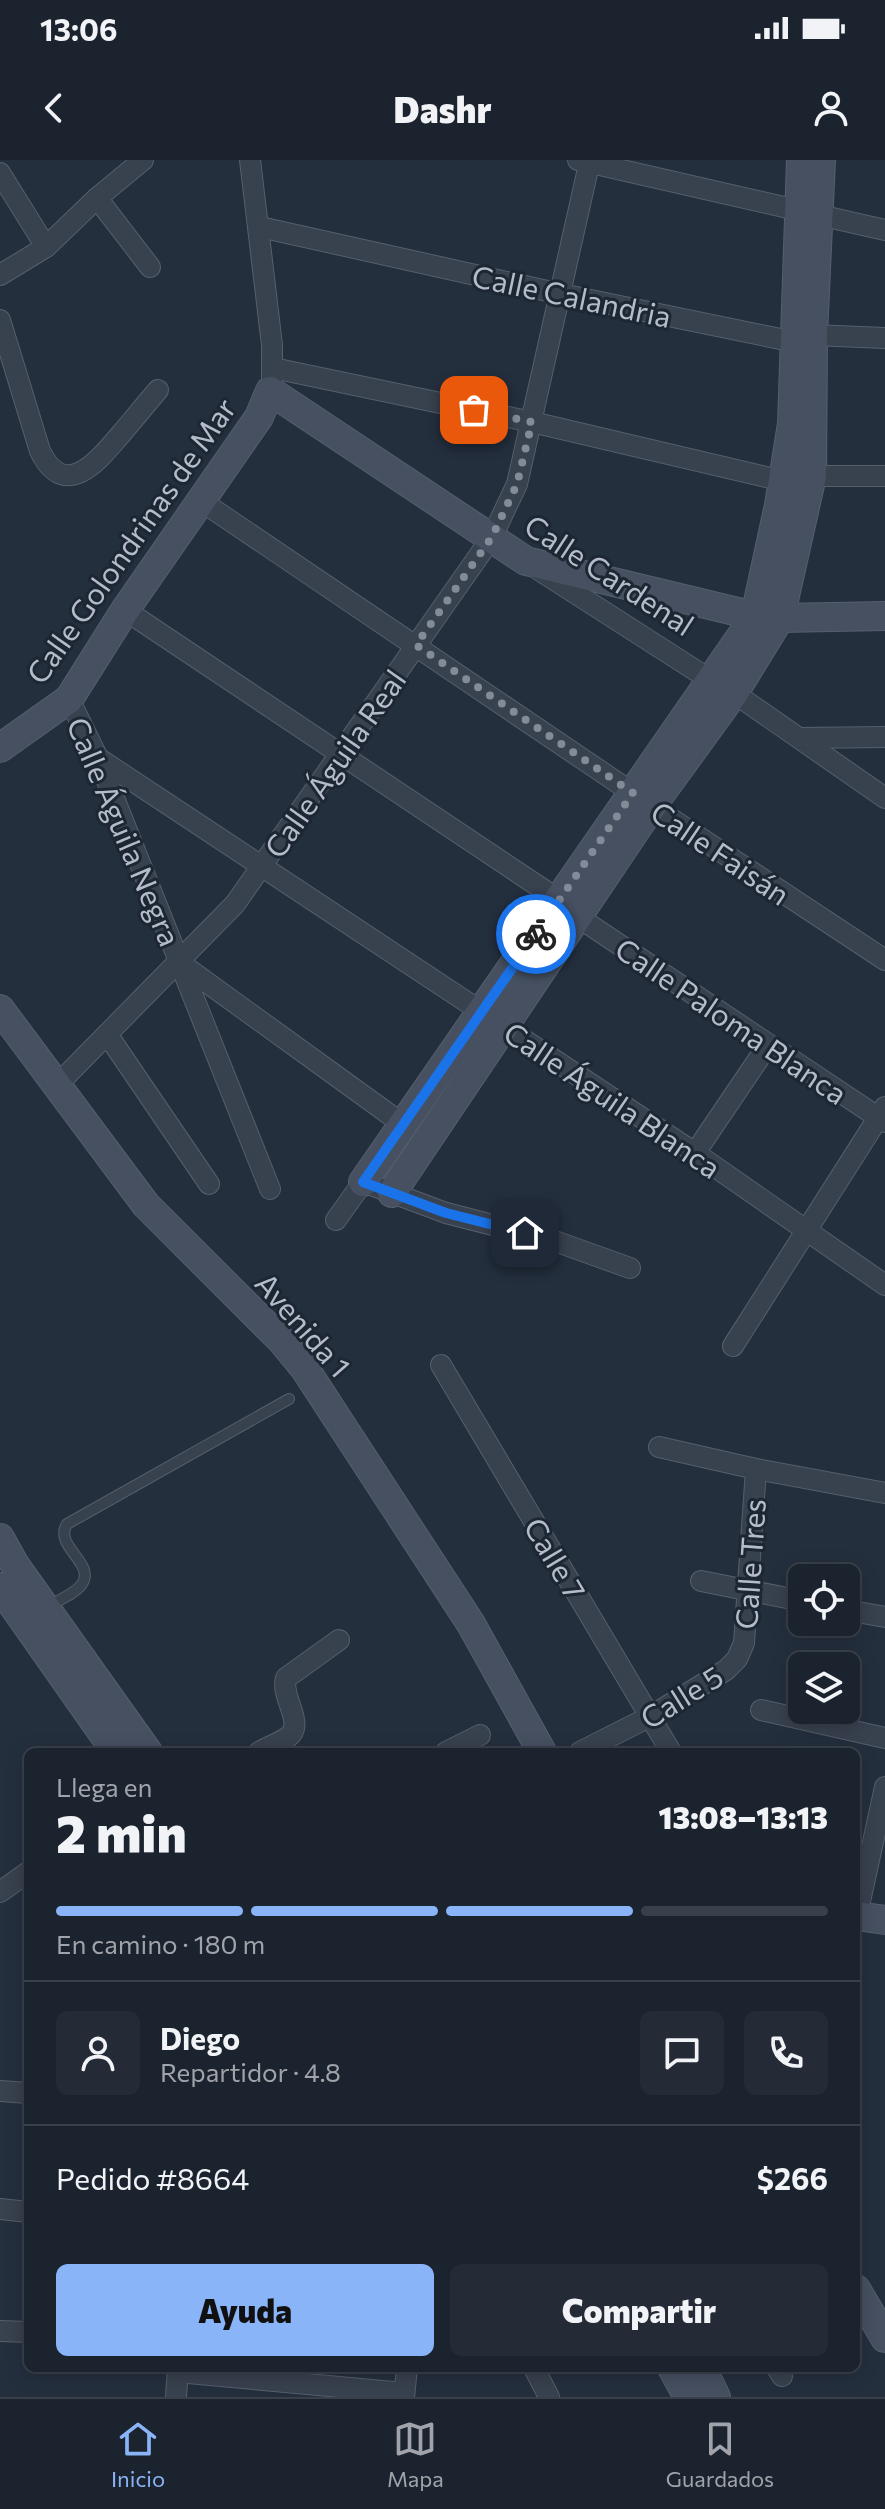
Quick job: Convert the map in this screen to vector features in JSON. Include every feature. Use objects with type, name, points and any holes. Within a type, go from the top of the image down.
[{"type":"street","points":[[0,275],[46,247],[97,198],[143,160]]},
{"type":"street","points":[[250,160],[260,227],[271,380],[532,422],[783,481]]},
{"type":"street","points":[[801,160],[809,214]]},
{"type":"street","points":[[392,1193],[494,1019],[768,617],[812,476],[804,338],[809,214],[821,160]]},
{"type":"street","points":[[585,161],[885,230]]},
{"type":"street","name":"Calle Águila Real","points":[[57,1085],[235,904],[492,537],[517,484],[561,294],[585,161]]},
{"type":"street","points":[[0,173],[46,247]]},
{"type":"street","points":[[97,198],[150,267]]},
{"type":"street","name":"Calle Calandria","points":[[260,227],[561,294],[804,338],[885,338]]},
{"type":"street","points":[[0,320],[40,451],[48,466],[61,474],[82,474],[96,463],[158,390]]},
{"type":"street","points":[[768,617],[783,481],[804,338]]},
{"type":"street","name":"Calle Golondrinas de Mar","points":[[1,741],[69,699],[125,610],[259,417],[271,380]]},
{"type":"street","name":"Calle Cardenal","points":[[271,380],[526,561],[723,687],[885,798]]},
{"type":"street","points":[[812,476],[885,476]]},
{"type":"street","name":"Calle Faisán","points":[[201,501],[885,960]]},
{"type":"street","points":[[526,561],[768,617],[885,616]]},
{"type":"street","name":"Calle Paloma Blanca","points":[[125,610],[341,753],[768,1045],[883,1116]]},
{"type":"street","name":"Calle Águila Negra","points":[[69,699],[98,758],[270,1189]]},
{"type":"street","points":[[800,738],[885,737]]},
{"type":"street","name":"Calle Águila Blanca","points":[[98,758],[695,1153],[885,1285]]},
{"type":"street","name":"Calle Águila Negra","points":[[180,963],[404,1125]]},
{"type":"street","name":"Avenida 1","points":[[0,1009],[146,1205],[282,1341],[305,1369],[471,1624],[540,1748]]},
{"type":"street","points":[[336,1220],[404,1125],[494,1019]]},
{"type":"street","points":[[107,1034],[209,1184]]},
{"type":"street","points":[[695,1153],[768,1045]]},
{"type":"street","points":[[733,1346],[883,1116]]},
{"type":"street","points":[[363,1182],[446,1213],[552,1240],[630,1268]]},
{"type":"street","name":"Calle 7","points":[[441,1365],[669,1748]]},
{"type":"street","points":[[659,1447],[885,1493]]},
{"type":"street","name":"Calle Tres","points":[[737,1659],[744,1643],[756,1469]]},
{"type":"street","points":[[0,1538],[46,1608],[66,1659],[114,1748]]},
{"type":"street","points":[[701,1581],[788,1598]]},
{"type":"street","points":[[0,1587],[144,1748]]},
{"type":"street","points":[[860,1613],[885,1617]]},
{"type":"street","points":[[266,1748],[295,1730],[295,1721],[284,1694],[286,1678],[339,1640]]},
{"type":"street","name":"Calle 5","points":[[588,1748],[651,1716],[726,1670],[737,1659]]},
{"type":"street","points":[[761,1710],[885,1738]]},
{"type":"street","points":[[454,1748],[480,1735]]},
{"type":"street","points":[[860,1897],[885,1787]]},
{"type":"street","points":[[0,1892],[24,1875]]},
{"type":"street","points":[[860,1916],[885,1920]]},
{"type":"street","points":[[0,2091],[24,2093]]},
{"type":"street","points":[[0,2209],[24,2212]]},
{"type":"street","points":[[860,2296],[885,2338]]},
{"type":"street","points":[[0,2331],[24,2332]]},
{"type":"street","points":[[176,2397],[178,2372]]},
{"type":"street","points":[[196,2372],[404,2395],[407,2372]]},
{"type":"street","points":[[536,2372],[549,2397]]},
{"type":"street","points":[[674,2372],[683,2396]]},
{"type":"street","points":[[704,2372],[716,2397]]},
{"type":"lane","points":[[46,1608],[81,1586],[85,1577],[65,1539],[67,1524],[289,1399]]},
{"type":"way so far","points":[[474,410],[532,422],[517,484],[492,537],[416,645],[633,793],[536,934]]},
{"type":"route","points":[[525,1233],[446,1213],[363,1182],[536,934]]}]
